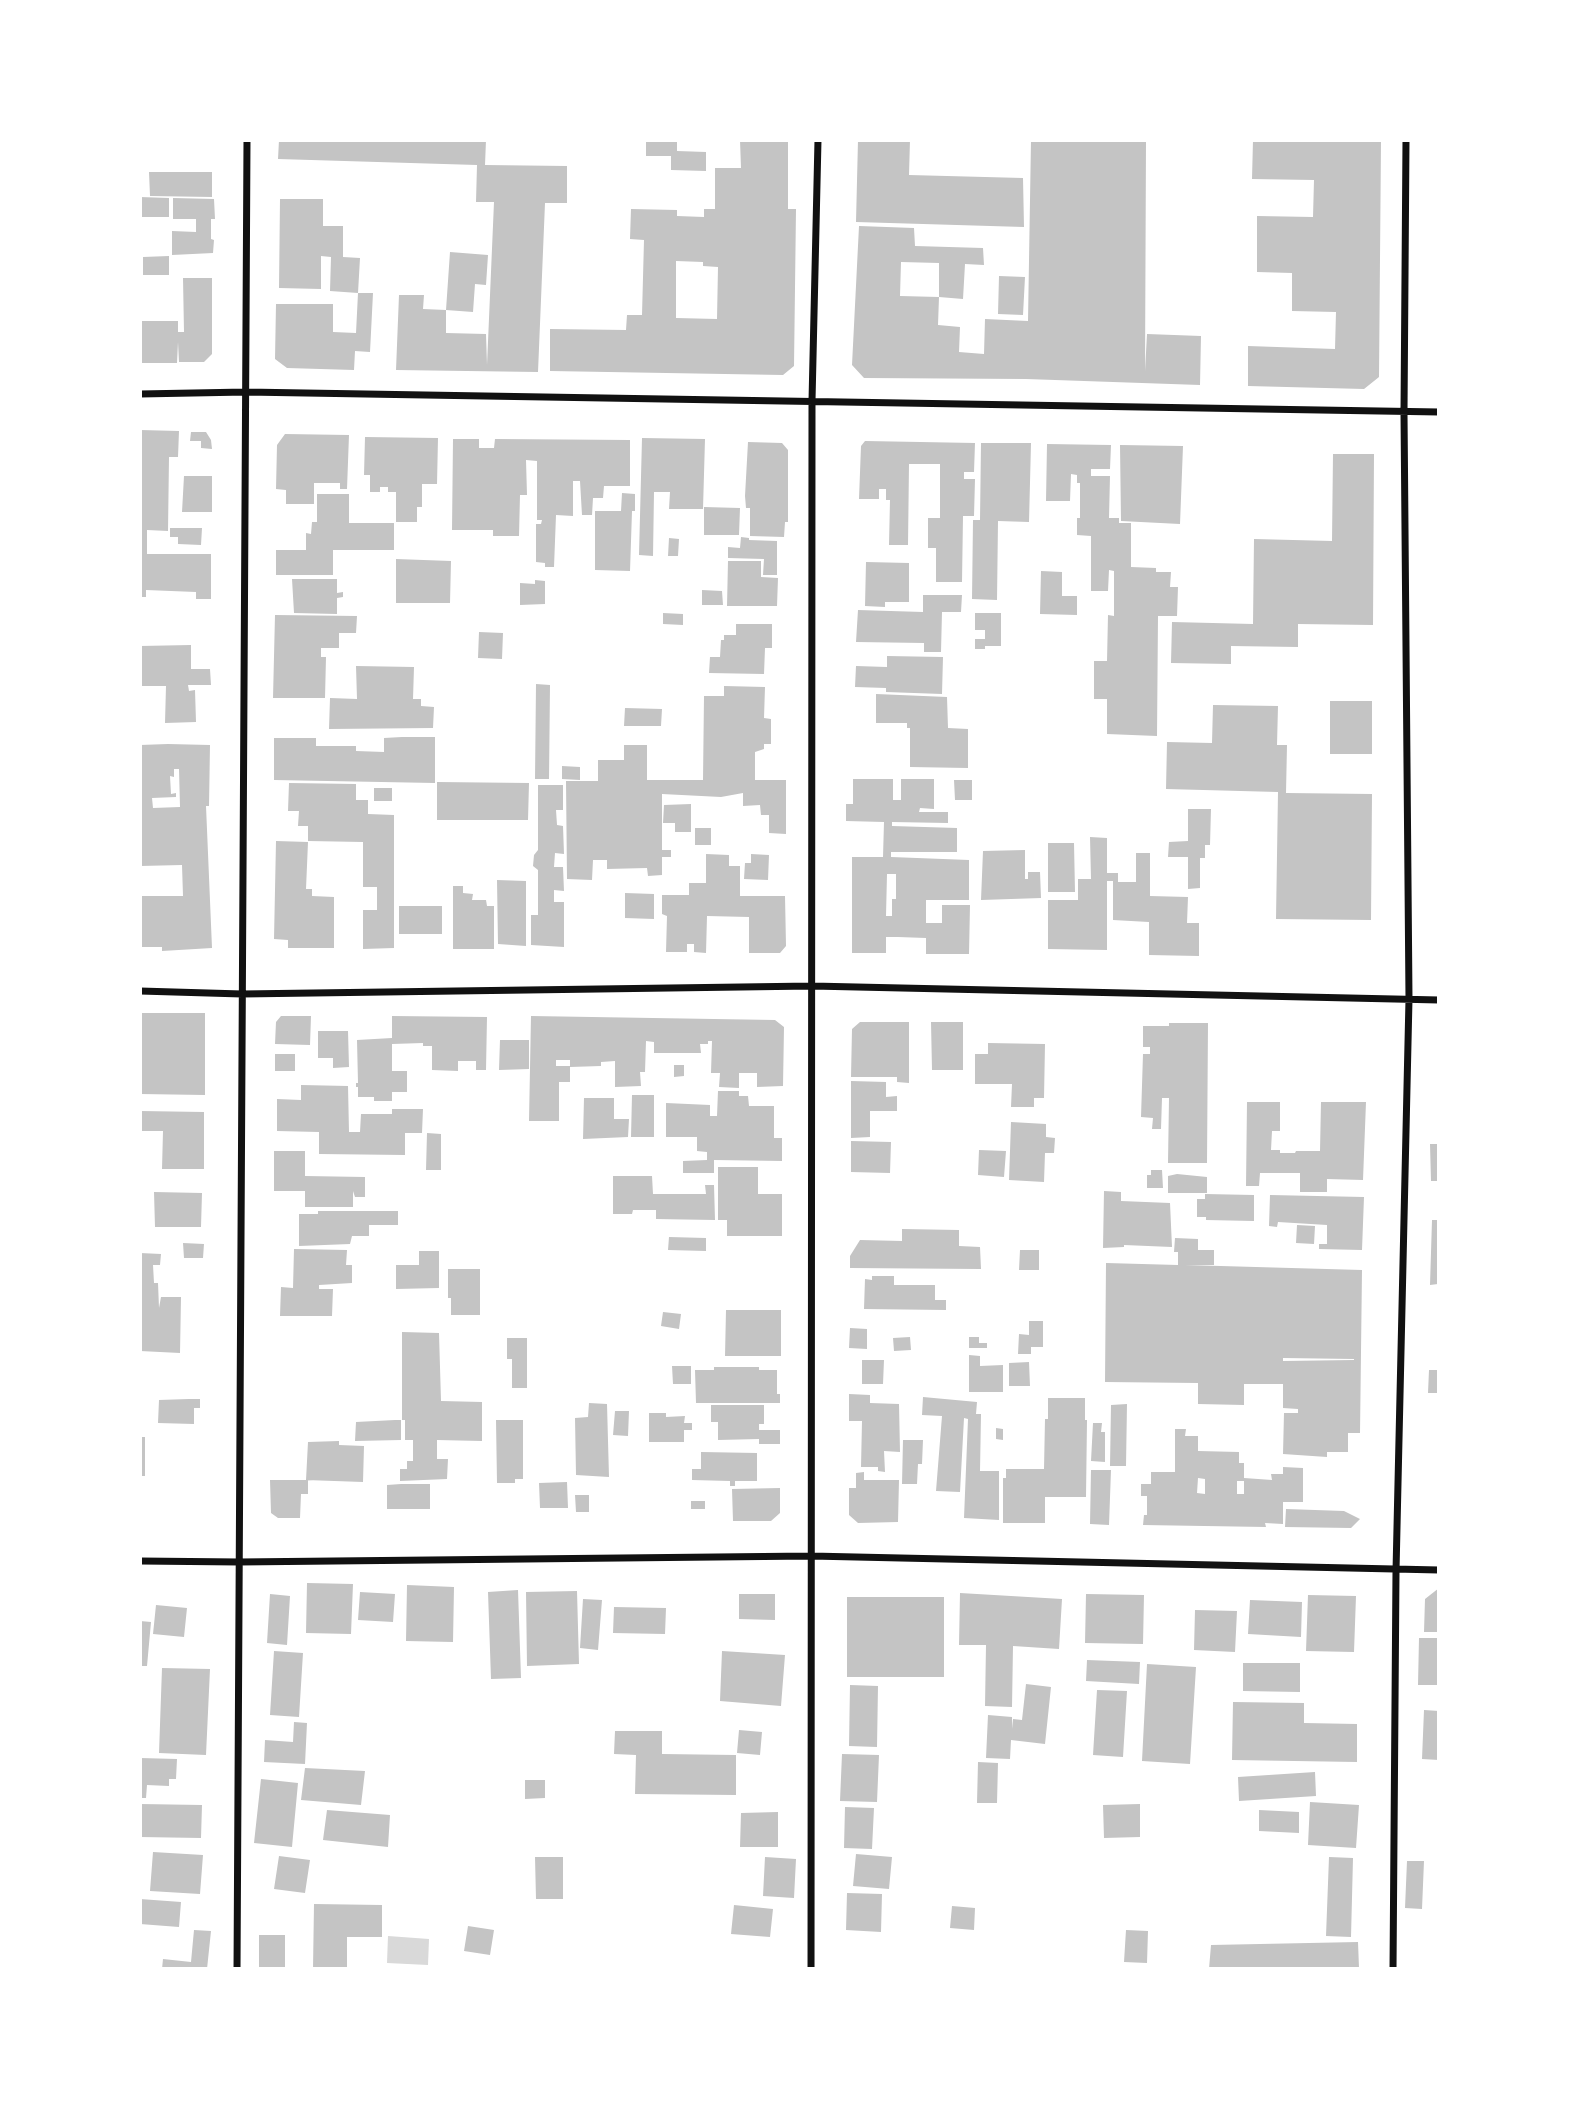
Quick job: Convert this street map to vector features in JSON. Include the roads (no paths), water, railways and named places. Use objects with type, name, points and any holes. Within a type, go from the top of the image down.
[{"type":"street","points":[[237,1969],[247,140]]},
{"type":"street","points":[[811,1969],[812,401],[818,140]]},
{"type":"street","points":[[1393,1969],[1396,1571],[1409,999],[1404,412],[1406,140]]},
{"type":"street","points":[[140,394],[246,392],[1439,412]]},
{"type":"street","points":[[140,991],[242,994],[812,986],[1439,1000]]},
{"type":"street","points":[[140,1561],[811,1556],[1439,1570]]}]
